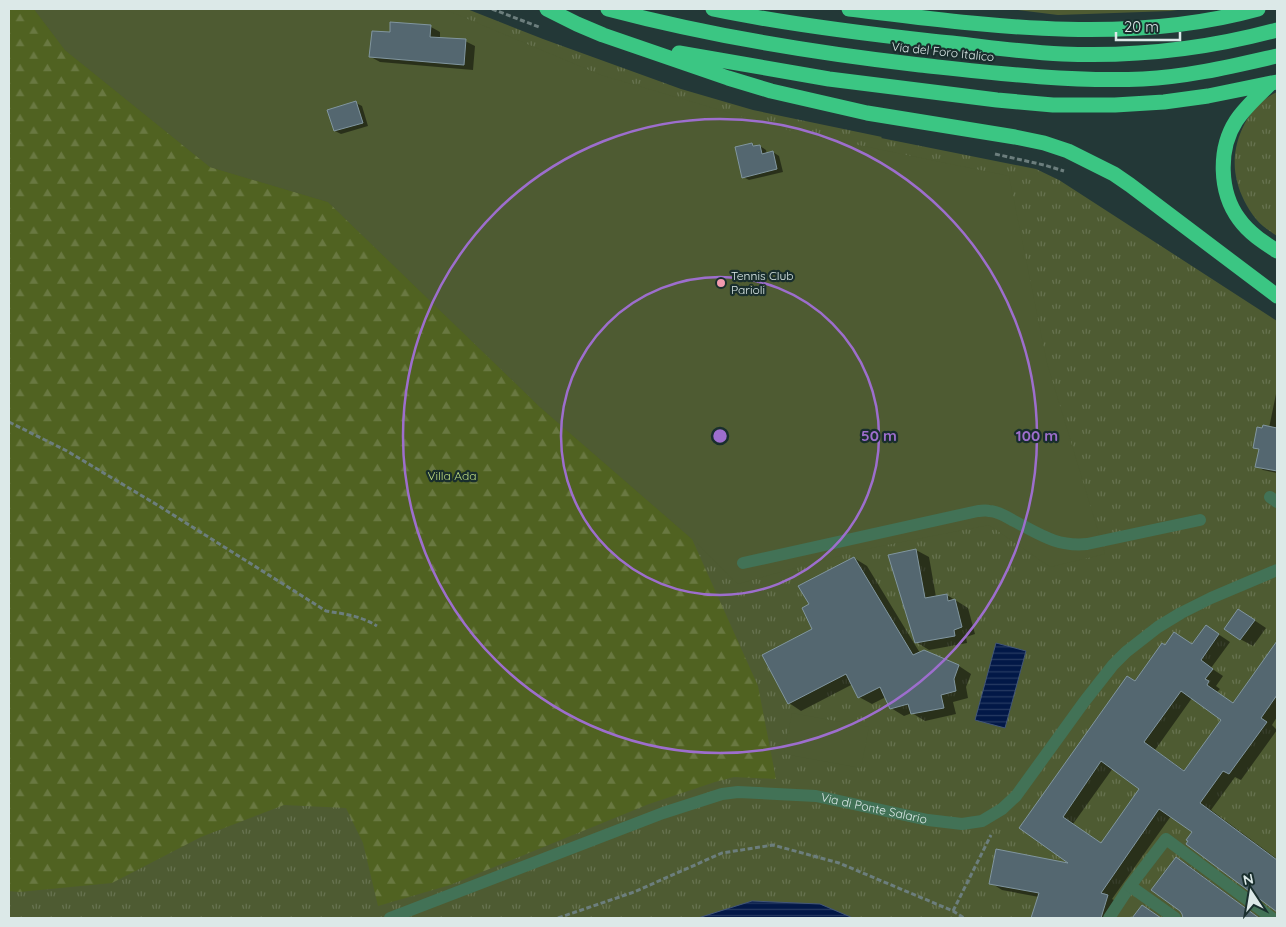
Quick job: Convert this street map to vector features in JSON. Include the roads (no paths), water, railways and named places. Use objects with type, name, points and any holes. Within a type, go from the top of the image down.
[{"type":"highway","points":[[547,9],[589,30],[728,78],[795,97],[892,118],[1015,137],[1044,143],[1068,151],[1114,174],[1130,185],[1277,296]]},
{"type":"highway","name":"Via del Foro Italico","points":[[608,9],[696,30],[802,50],[857,58],[1031,76],[1118,79],[1161,77],[1227,67],[1277,56]]},
{"type":"highway","name":"Via del Foro Italico","points":[[713,9],[780,22],[1061,54],[1122,54],[1183,49],[1245,38],[1277,30]]},
{"type":"highway","points":[[849,9],[986,24],[1092,30],[1194,22],[1248,10]]},
{"type":"highway","points":[[631,44],[829,79],[988,99],[1053,104],[1115,105],[1164,102],[1208,96],[1274,83]]},
{"type":"highway","points":[[1274,83],[1247,107],[1237,119],[1225,148],[1224,169],[1226,190],[1238,218],[1257,238],[1277,251]]},
{"type":"street","points":[[743,563],[978,511],[990,510],[1051,540],[1076,545],[1200,520]]},
{"type":"street","name":"Via di Ponte Salario","points":[[390,918],[663,813],[722,794],[738,792],[816,796],[948,823],[969,823],[982,820],[1002,809],[1022,788],[1102,678],[1126,652],[1158,627],[1181,613],[1277,570]]},
{"type":"street","points":[[1109,918],[1166,838],[1272,918]]},
{"type":"street","points":[[1130,886],[1175,918]]},
{"type":"water","points":[[996,643],[1026,651],[1005,728],[975,720]]},
{"type":"water","points":[[752,901],[820,904],[853,918],[698,918]]},
{"type":"place","name":"Tennis Club Parioli","points":[[721,283]]},
{"type":"park label","name":"Villa Ada","points":[[452,476]]}]
